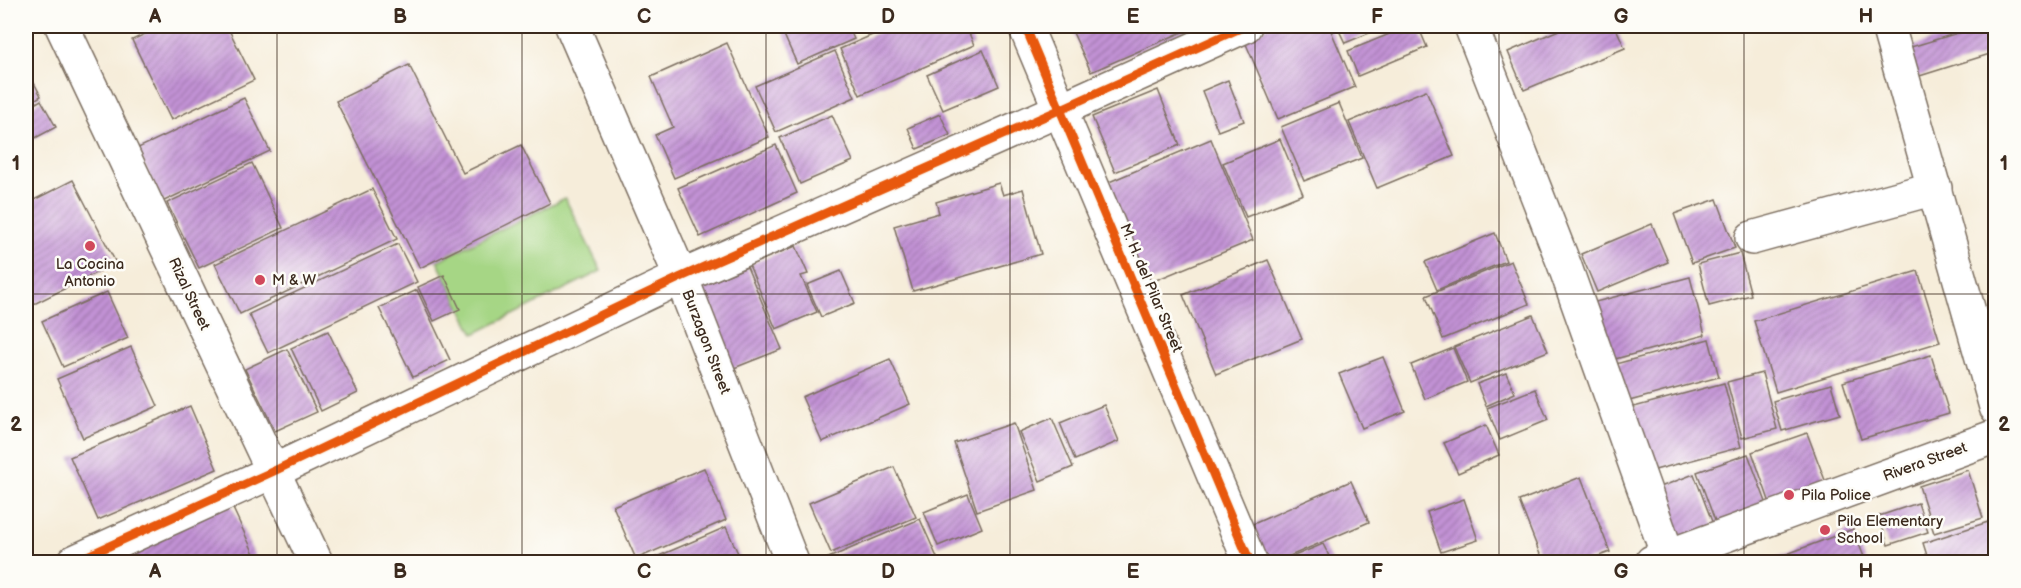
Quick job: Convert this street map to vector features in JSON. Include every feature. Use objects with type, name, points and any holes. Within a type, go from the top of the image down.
[{"type":"street","name":"Rizal Street","points":[[62,26],[316,562]]},
{"type":"street","name":"Burzagon Street","points":[[573,26],[681,277],[792,562]]},
{"type":"street","name":"M. H. del Pilar Street","points":[[1025,26],[1250,562]]},
{"type":"street","points":[[74,562],[274,471],[681,277],[1245,26]]},
{"type":"street","points":[[1471,26],[1564,264],[1660,559]]},
{"type":"street","points":[[1888,26],[1995,408]]},
{"type":"street","points":[[1752,238],[1935,188]]},
{"type":"street","name":"Rivera Street","points":[[1660,559],[1995,436]]},
{"type":"green space","points":[[565,198],[601,271],[474,334],[437,261]]},
{"type":"building","points":[[162,26],[227,26],[254,80],[171,120],[132,40]]},
{"type":"building","points":[[780,26],[848,26],[854,39],[797,64]]},
{"type":"building","points":[[893,26],[966,26],[974,45],[860,95],[840,49]]},
{"type":"building","points":[[1070,26],[1196,26],[1091,72]]},
{"type":"building","points":[[1271,26],[1329,26],[1355,87],[1278,119],[1243,37]]},
{"type":"building","points":[[1337,26],[1386,26],[1345,43]]},
{"type":"building","points":[[1409,26],[1418,26],[1427,47],[1358,76],[1348,51]]},
{"type":"building","points":[[1560,26],[1615,26],[1625,48],[1524,90],[1508,52],[1561,29]]},
{"type":"building","points":[[1984,26],[1993,53],[1910,79],[1901,50]]},
{"type":"building","points":[[727,43],[769,137],[674,178],[655,135],[673,127],[651,77]]},
{"type":"building","points":[[983,50],[999,86],[943,110],[927,75]]},
{"type":"building","points":[[835,51],[855,97],[776,132],[755,86]]},
{"type":"building","points":[[409,65],[463,173],[521,145],[550,203],[420,268],[336,101]]},
{"type":"building","points":[[26,68],[41,96],[26,105]]},
{"type":"building","points":[[1228,80],[1244,121],[1218,131],[1202,91]]},
{"type":"building","points":[[1158,90],[1180,145],[1115,172],[1092,117]]},
{"type":"building","points":[[1426,90],[1454,156],[1377,188],[1349,122]]},
{"type":"building","points":[[244,98],[270,151],[162,202],[136,149]]},
{"type":"building","points":[[41,100],[56,127],[26,143],[26,109]]},
{"type":"building","points":[[1339,103],[1362,158],[1304,181],[1281,127]]},
{"type":"building","points":[[940,114],[950,135],[917,149],[908,128]]},
{"type":"building","points":[[832,115],[853,161],[800,184],[780,138]]},
{"type":"building","points":[[1211,139],[1253,240],[1144,285],[1102,185]]},
{"type":"building","points":[[1280,139],[1303,194],[1246,217],[1223,163]]},
{"type":"building","points":[[776,145],[797,193],[700,237],[678,188]]},
{"type":"building","points":[[252,163],[283,228],[199,268],[167,203]]},
{"type":"building","points":[[73,180],[116,263],[26,308],[26,204]]},
{"type":"building","points":[[999,183],[1003,195],[1023,189],[1041,254],[913,291],[894,226],[939,213],[936,202]]},
{"type":"building","points":[[372,189],[397,239],[240,314],[215,264]]},
{"type":"building","points":[[1717,199],[1735,248],[1692,263],[1674,214]]},
{"type":"building","points":[[1652,224],[1668,262],[1597,292],[1581,254]]},
{"type":"building","points":[[1495,233],[1506,261],[1437,290],[1425,262]]},
{"type":"building","points":[[398,244],[417,282],[268,353],[249,314]]},
{"type":"building","points":[[796,246],[808,274],[801,276],[817,312],[776,329],[749,265]]},
{"type":"building","points":[[1740,253],[1751,295],[1709,306],[1698,264]]},
{"type":"building","points":[[1268,260],[1302,339],[1216,374],[1183,295]]},
{"type":"building","points":[[1511,261],[1529,304],[1443,339],[1426,296]]},
{"type":"building","points":[[747,267],[782,349],[729,370],[695,289]]},
{"type":"building","points":[[841,271],[855,303],[821,317],[807,285]]},
{"type":"building","points":[[1918,271],[1940,342],[1776,392],[1754,321]]},
{"type":"building","points":[[444,275],[460,309],[434,321],[418,287]]},
{"type":"building","points":[[1690,277],[1705,335],[1600,363],[1584,305]]},
{"type":"building","points":[[417,290],[450,360],[413,377],[379,308]]},
{"type":"building","points":[[107,292],[128,338],[63,367],[42,321]]},
{"type":"building","points":[[1533,315],[1548,351],[1470,383],[1454,347]]},
{"type":"building","points":[[328,331],[358,393],[321,411],[291,348]]},
{"type":"building","points":[[1709,339],[1719,377],[1618,404],[1608,366]]},
{"type":"building","points":[[131,347],[158,406],[83,438],[57,379]]},
{"type":"building","points":[[1453,348],[1467,382],[1425,399],[1411,365]]},
{"type":"building","points":[[287,349],[317,412],[275,431],[245,369]]},
{"type":"building","points":[[1931,355],[1949,413],[1861,439],[1843,382]]},
{"type":"building","points":[[1383,357],[1405,411],[1362,428],[1339,374]]},
{"type":"building","points":[[890,359],[910,404],[822,442],[802,397]]},
{"type":"building","points":[[1506,373],[1515,393],[1486,406],[1477,384]]},
{"type":"building","points":[[1762,373],[1777,429],[1742,438],[1727,382]]},
{"type":"building","points":[[1724,383],[1741,447],[1636,475],[1619,411]]},
{"type":"building","points":[[1831,384],[1840,414],[1782,431],[1773,401]]},
{"type":"building","points":[[1535,389],[1548,420],[1500,440],[1487,408]]},
{"type":"building","points":[[1104,405],[1119,441],[1075,460],[1060,423]]},
{"type":"building","points":[[190,406],[217,469],[98,520],[70,457]]},
{"type":"building","points":[[1052,418],[1073,467],[1040,481],[1019,432]]},
{"type":"building","points":[[1014,423],[1037,490],[977,511],[954,443]]},
{"type":"building","points":[[1486,425],[1499,455],[1458,473],[1444,443]]},
{"type":"building","points":[[1807,433],[1828,488],[1772,509],[1752,452]]},
{"type":"building","points":[[1748,454],[1769,510],[1718,529],[1697,472]]},
{"type":"building","points":[[894,467],[916,517],[831,553],[809,503]]},
{"type":"building","points":[[704,468],[726,520],[636,559],[613,506]]},
{"type":"building","points":[[1968,470],[1983,518],[1934,533],[1919,486]]},
{"type":"building","points":[[1694,474],[1716,532],[1672,549],[1650,491]]},
{"type":"building","points":[[1581,477],[1610,552],[1583,562],[1543,562],[1519,501]]},
{"type":"building","points":[[1351,481],[1369,522],[1276,562],[1268,562],[1251,525]]},
{"type":"building","points":[[968,494],[982,528],[938,546],[924,512]]},
{"type":"building","points":[[1464,499],[1478,540],[1441,552],[1427,512]]},
{"type":"building","points":[[230,502],[255,556],[241,562],[129,562],[123,550]]},
{"type":"building","points":[[1918,503],[1928,532],[1888,545],[1879,516]]},
{"type":"building","points":[[920,519],[939,562],[819,562]]},
{"type":"building","points":[[1988,522],[1996,546],[1996,562],[1929,562],[1923,543]]},
{"type":"building","points":[[726,527],[742,562],[653,562],[652,559]]},
{"type":"building","points":[[1853,529],[1866,562],[1766,562]]},
{"type":"building","points":[[1323,544],[1332,562],[1280,562]]},
{"type":"cycle path","points":[[1025,26],[1250,562]]},
{"type":"cycle path","points":[[74,562],[274,471],[681,277],[1245,26]]},
{"type":"place","name":"La Cocina Antonio","points":[[90,246]]},
{"type":"place","name":"M & W","points":[[260,280]]},
{"type":"place","name":"Pila Police","points":[[1789,495]]},
{"type":"place","name":"Pila Elementary School","points":[[1825,530]]}]
